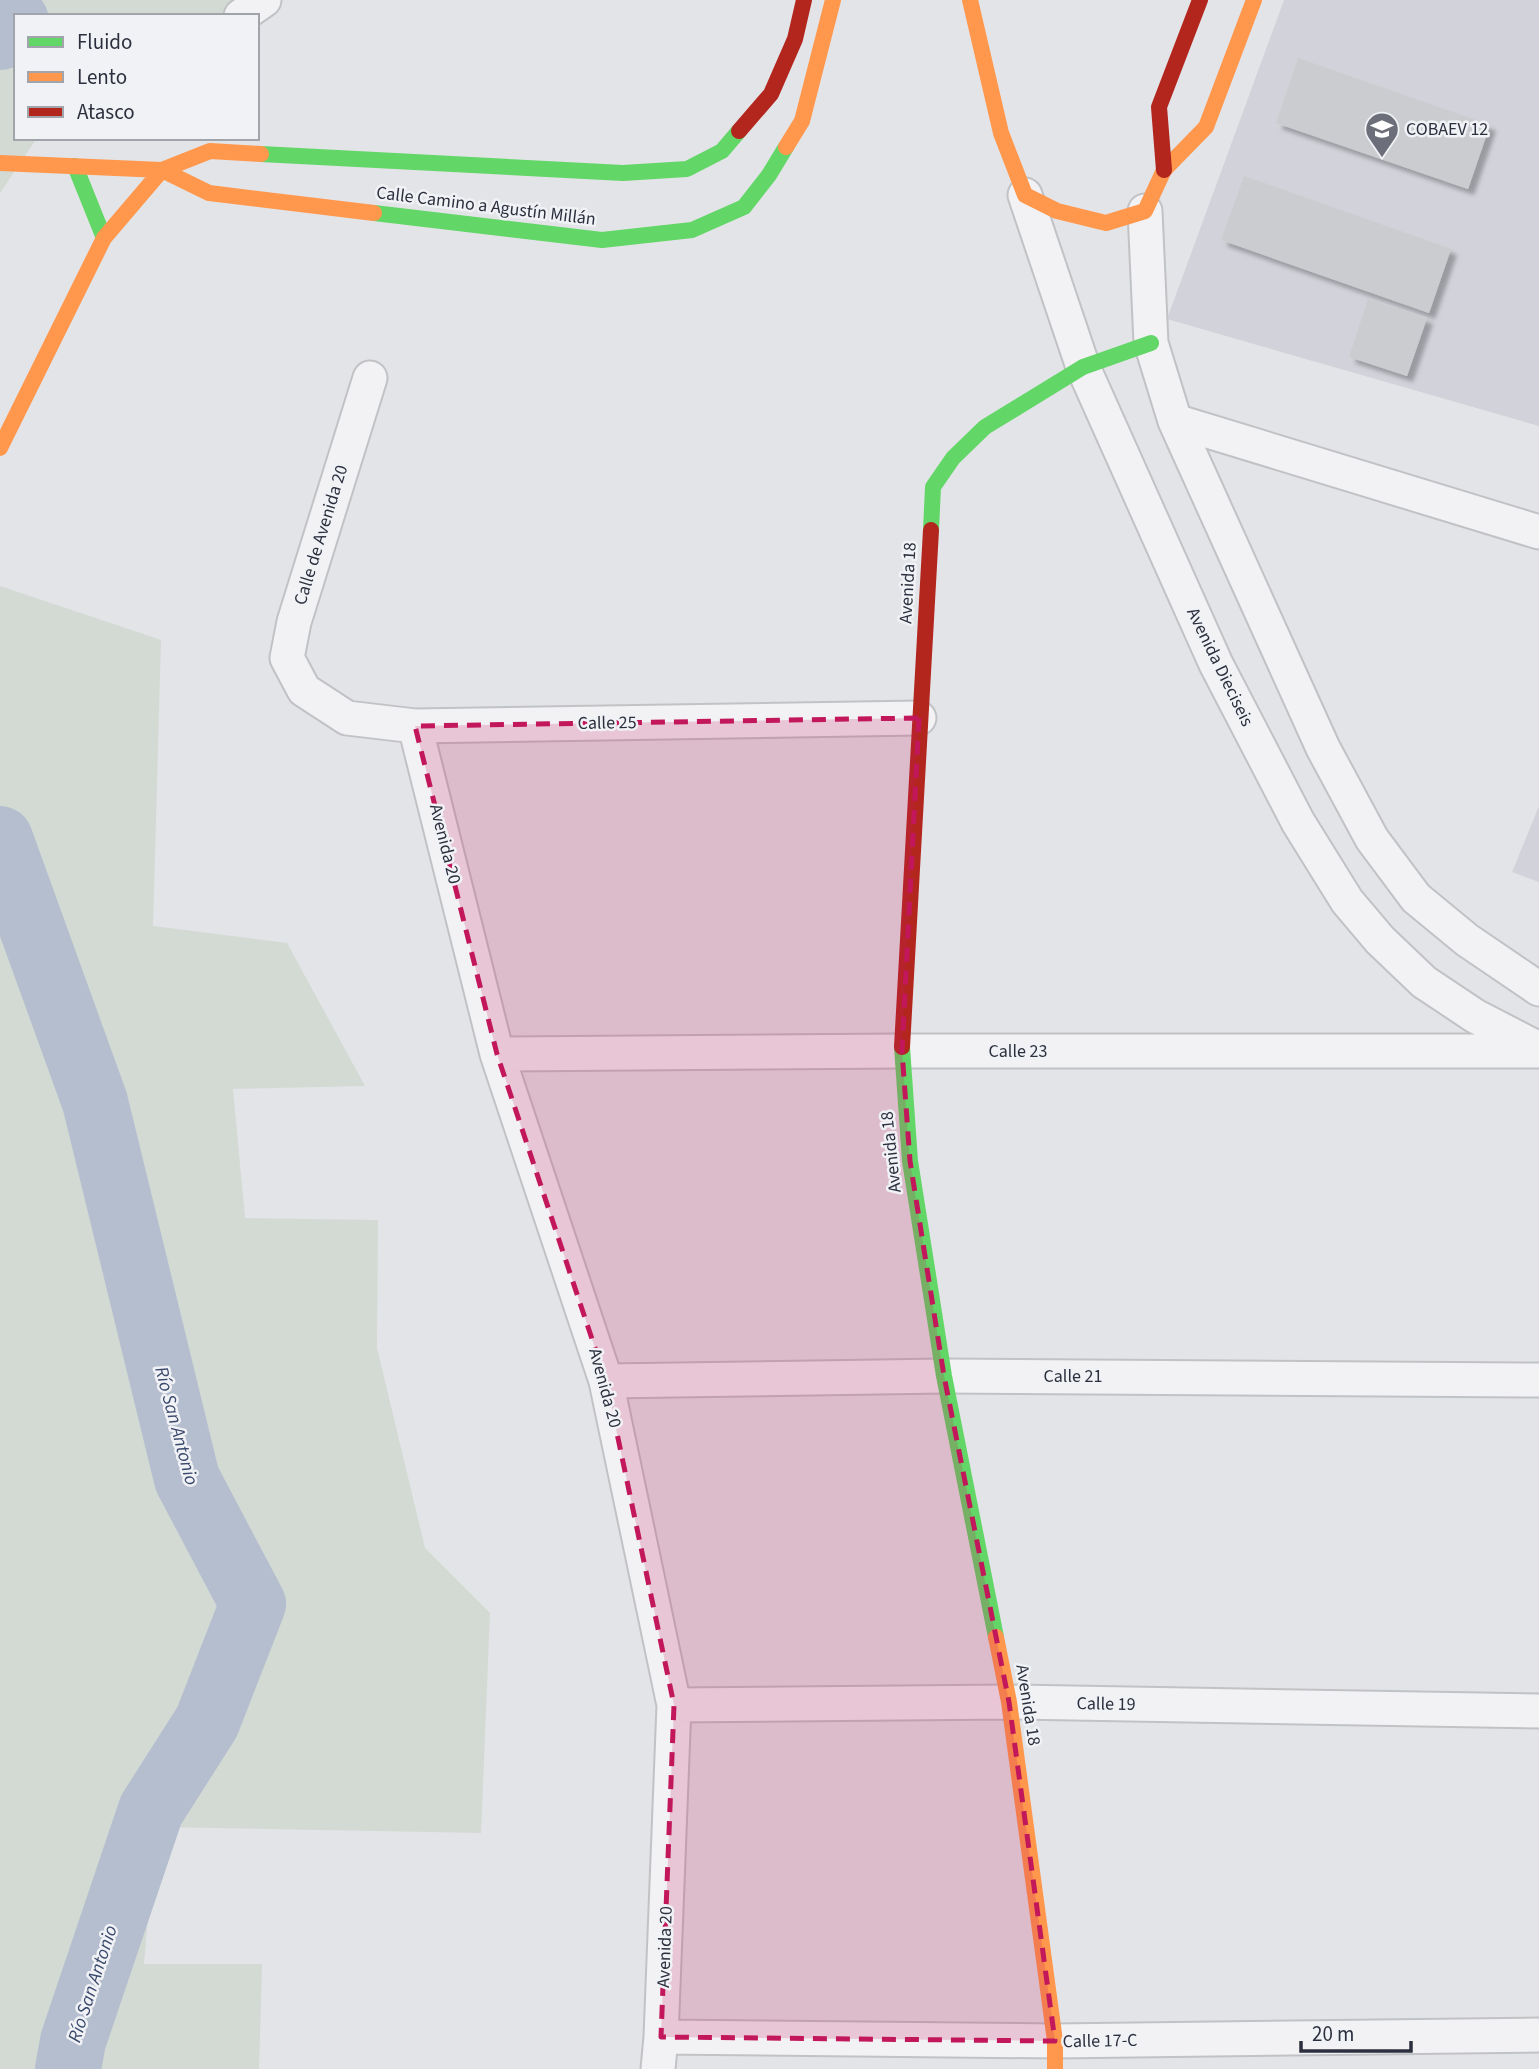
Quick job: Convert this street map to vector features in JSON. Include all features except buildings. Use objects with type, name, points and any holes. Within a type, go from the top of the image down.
[{"type":"street","points":[[244,14],[264,0]]},
{"type":"street","name":"Calle Camino a Agustín Millán","points":[[162,170],[210,145],[623,173],[687,169],[722,151],[771,94],[794,40],[804,0]]},
{"type":"street","name":"Calle Camino a Agustín Millán","points":[[0,163],[162,170],[209,193],[602,240],[692,230],[744,207],[783,154],[802,121],[833,0]]},
{"type":"street","points":[[970,0],[1002,133],[1024,195],[1057,211],[1106,223],[1145,211]]},
{"type":"street","points":[[1164,170],[1159,107],[1200,0]]},
{"type":"street","points":[[1254,0],[1206,127],[1164,170],[1145,211],[1151,343],[1175,421],[1323,748],[1372,839],[1416,898],[1467,940],[1539,989]]},
{"type":"street","points":[[75,166],[104,237]]},
{"type":"street","points":[[0,448],[104,237],[162,170]]},
{"type":"street","name":"Avenida Dieciseis","points":[[1024,195],[1083,367],[1216,664],[1298,822],[1347,901],[1380,940],[1424,982],[1475,1016],[1539,1050]]},
{"type":"street","name":"Avenida 18","points":[[1055,2055],[1009,1702],[944,1376],[910,1161],[902,1051],[919,718],[933,487],[953,458],[985,428],[1083,367],[1151,343]]},
{"type":"street","name":"Calle de Avenida 20","points":[[304,690],[287,658],[294,622],[370,378]]},
{"type":"street","points":[[1175,421],[1539,532]]},
{"type":"street","name":"Calle 25","points":[[304,690],[347,718],[415,726],[919,718]]},
{"type":"street","name":"Avenida 20","points":[[415,726],[497,1054],[606,1381],[674,1705],[658,2069]]},
{"type":"street","name":"Calle 23","points":[[497,1054],[1539,1050]]},
{"type":"street","name":"Calle 21","points":[[606,1381],[944,1376],[1539,1380]]},
{"type":"street","name":"Calle 19","points":[[674,1705],[1009,1702],[1539,1711]]},
{"type":"street","name":"Calle 17-C","points":[[661,2036],[1055,2055],[1539,2035]]},
{"type":"highlighted area","points":[[919,718],[902,1051],[910,1161],[944,1376],[1009,1702],[1055,2041],[661,2037],[674,1705],[606,1381],[497,1054],[415,726]]},
{"type":"shaded area","points":[[0,0],[252,0],[226,14],[14,14],[14,140],[36,140],[0,193]]},
{"type":"shaded area","name":"COBAEV 12","points":[[1284,0],[1539,0],[1539,426],[1167,319]]},
{"type":"shaded area","points":[[0,586],[161,640],[153,926],[287,943],[365,1086],[233,1089],[245,1218],[378,1220],[377,1348],[425,1548],[490,1613],[481,1833],[156,1827],[144,1964],[262,1964],[259,2069],[0,2069]]},
{"type":"shaded area","points":[[1539,806],[1539,882],[1512,872]]},
{"type":"waterway","points":[[0,37],[14,23]]},
{"type":"waterway","name":"Río San Antonio","points":[[0,839],[95,1102],[187,1479],[253,1604],[207,1722],[151,1810],[73,2041],[68,2069]]},
{"type":"traffic: fast","points":[[261,154],[623,173],[687,169],[722,151],[739,131]]},
{"type":"traffic: fast","points":[[374,213],[602,240],[692,230],[744,207],[769,175],[786,147]]},
{"type":"traffic: fast","points":[[75,166],[104,238]]},
{"type":"traffic: fast","points":[[931,530],[933,487],[953,458],[985,427],[1083,367],[1151,343]]},
{"type":"traffic: fast","points":[[902,1047],[910,1161],[944,1376],[996,1637]]},
{"type":"traffic: slow","points":[[786,147],[802,121],[833,0]]},
{"type":"traffic: slow","points":[[970,0],[1001,133],[1025,195],[1057,211],[1106,223],[1145,211],[1164,170],[1206,127],[1254,0]]},
{"type":"traffic: slow","points":[[0,448],[104,238],[162,170],[210,151],[261,154]]},
{"type":"traffic: slow","points":[[0,163],[162,170],[209,193],[374,213]]},
{"type":"traffic: slow","points":[[996,1637],[1009,1702],[1055,2041],[1055,2069]]},
{"type":"traffic: jam","points":[[739,131],[771,94],[795,39],[804,0]]},
{"type":"traffic: jam","points":[[1164,170],[1159,107],[1200,0]]},
{"type":"traffic: jam","points":[[902,1047],[931,530]]},
{"type":"place","name":"COBAEV 12","points":[[1382,159]]}]
